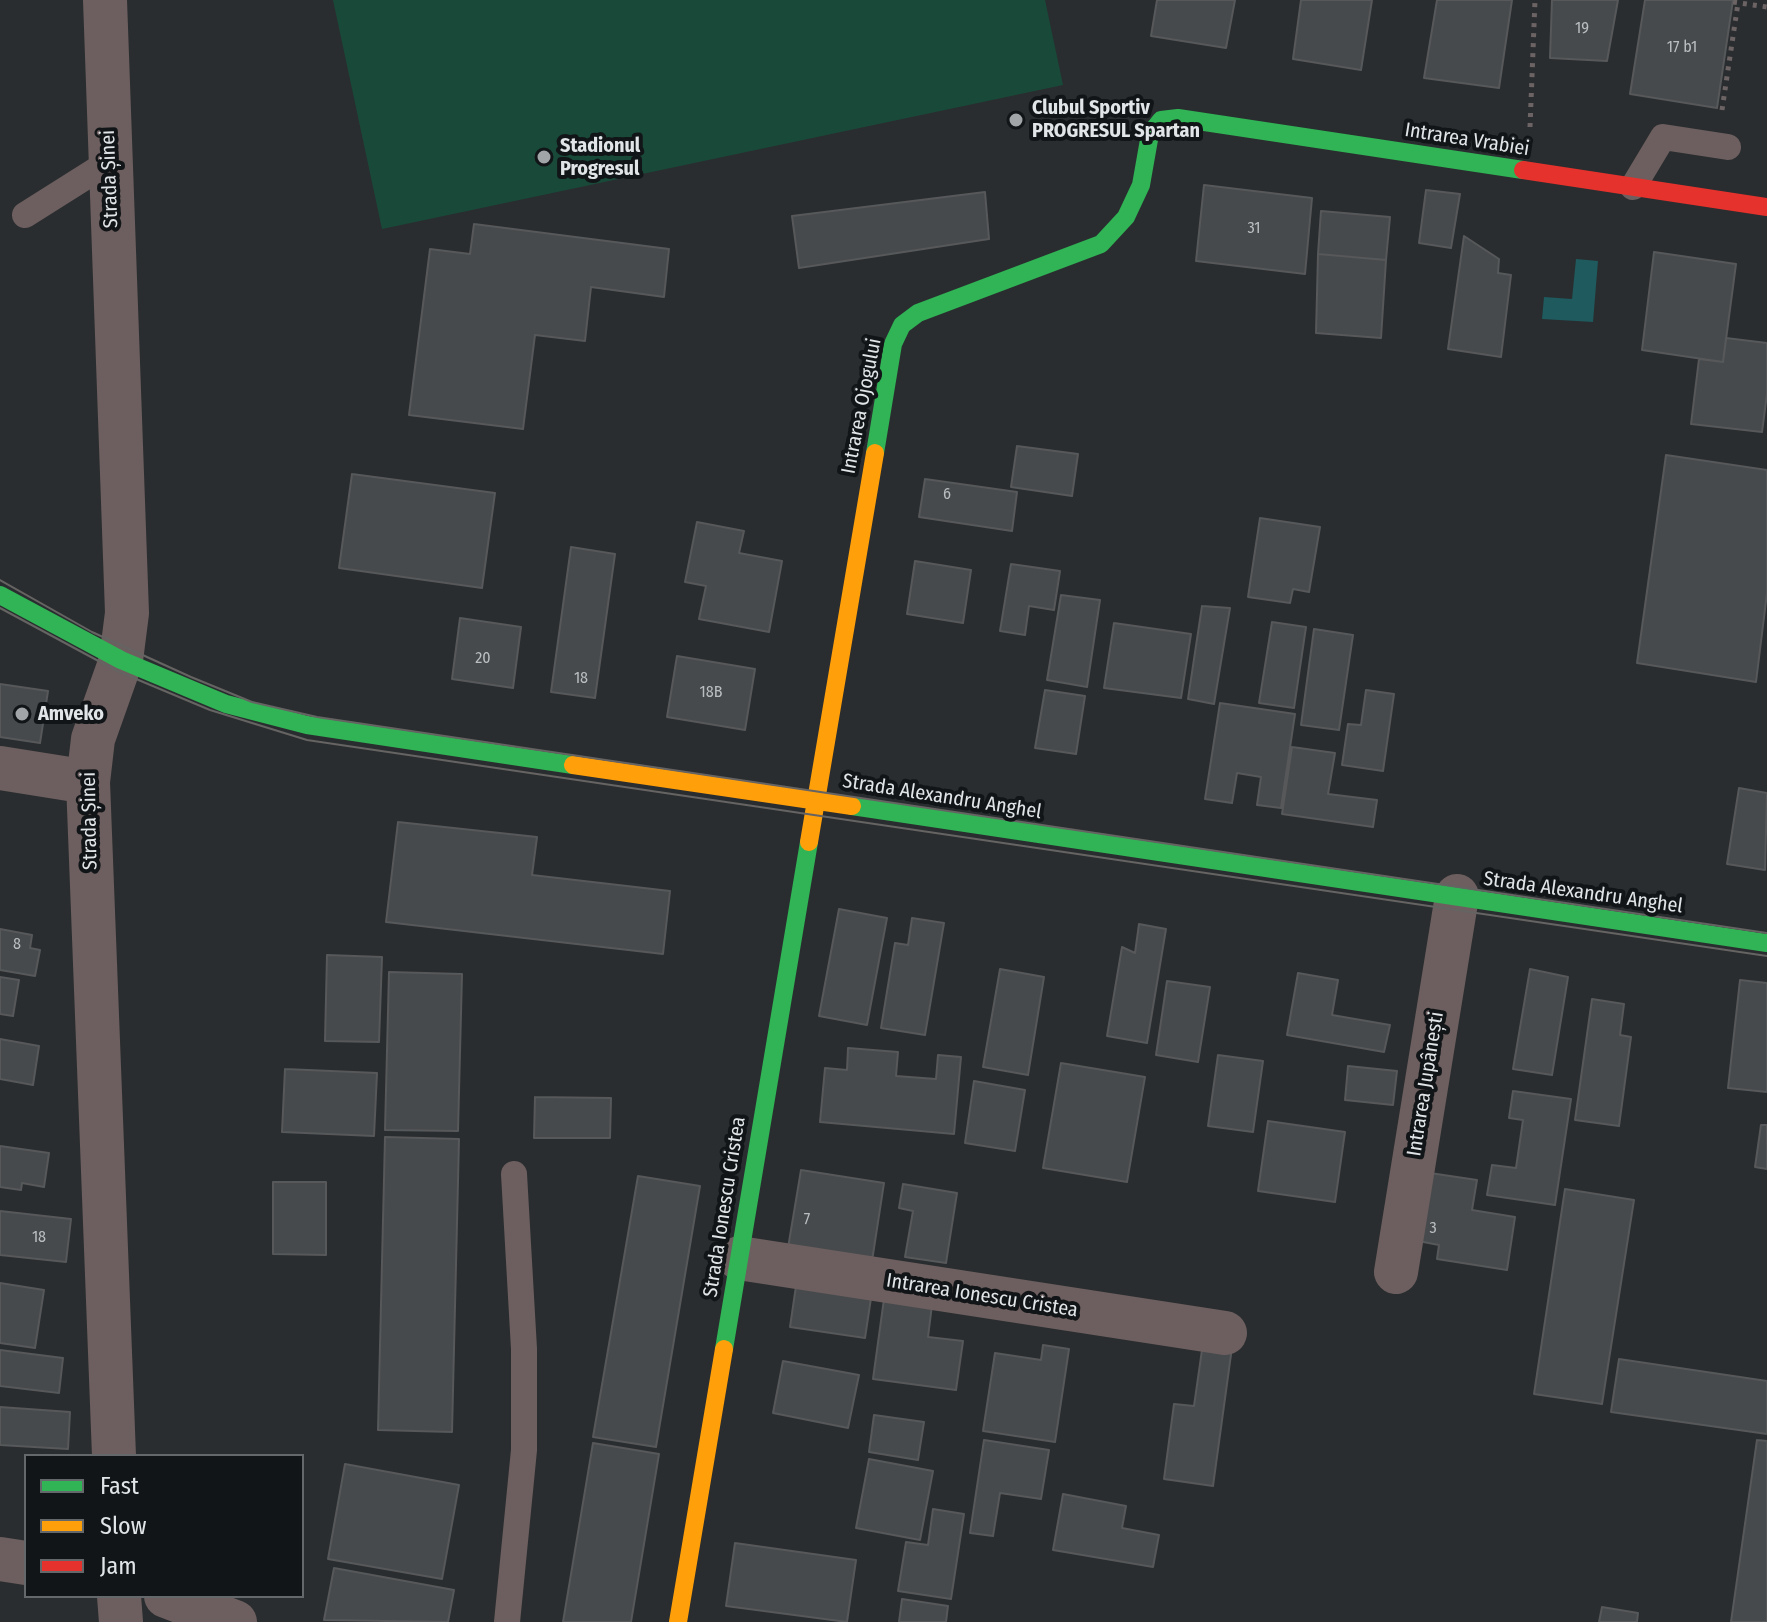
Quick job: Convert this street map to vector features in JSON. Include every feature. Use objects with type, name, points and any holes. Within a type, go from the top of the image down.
[{"type":"street","name":"Strada Șinei","points":[[105,0],[127,586],[121,660],[96,727],[88,782],[114,1454]]},
{"type":"street","name":"Intrarea Vrabiei","points":[[1161,120],[1178,118],[1767,207]]},
{"type":"street","name":"Intrarea Ojogului","points":[[815,800],[893,344],[902,325],[918,313],[1101,244],[1126,217],[1141,185],[1150,134],[1161,120]]},
{"type":"street","name":"Strada Alexandru Anghel","points":[[0,595],[121,660],[226,704],[307,725],[1767,943]]},
{"type":"street","points":[[0,768],[88,782]]},
{"type":"street","name":"Strada Ionescu Cristea","points":[[678,1622],[815,800]]},
{"type":"street","name":"Intrarea Jupânești","points":[[1396,1272],[1457,896]]},
{"type":"street","name":"Intrarea Ionescu Cristea","points":[[739,1258],[1225,1333]]},
{"type":"street","points":[[0,1559],[24,1563]]},
{"type":"street","points":[[119,1598],[121,1622]]},
{"type":"street","points":[[171,1598],[235,1622]]},
{"type":"lane","points":[[1633,187],[1663,137],[1728,147]]},
{"type":"lane","points":[[25,215],[109,162]]},
{"type":"lane","points":[[507,1622],[524,1450],[524,1349],[514,1174]]},
{"type":"path","points":[[1528,171],[1535,0]]},
{"type":"path","points":[[1663,137],[1722,110],[1736,3],[1767,7]]},
{"type":"green space","name":"Stadionul Progresul","points":[[333,0],[1045,0],[1063,85],[382,229]]},
{"type":"water","points":[[1576,259],[1598,261],[1593,322],[1542,319],[1544,297],[1572,299]]},
{"type":"building","points":[[1157,0],[1235,0],[1226,48],[1151,36]]},
{"type":"building","points":[[1301,0],[1372,0],[1361,70],[1293,59]]},
{"type":"building","points":[[1437,0],[1512,0],[1499,88],[1424,78]]},
{"type":"building","points":[[1552,0],[1618,0],[1607,61],[1550,58]]},
{"type":"building","points":[[1645,0],[1733,0],[1717,108],[1630,94]]},
{"type":"building","points":[[1204,185],[1312,198],[1305,274],[1196,261]]},
{"type":"building","points":[[1426,190],[1460,194],[1451,248],[1419,243]]},
{"type":"building","points":[[985,192],[989,239],[799,268],[792,216]]},
{"type":"building","points":[[1321,211],[1390,217],[1386,260],[1318,254]]},
{"type":"building","points":[[474,224],[669,249],[664,297],[591,287],[585,341],[535,335],[523,429],[409,415],[430,249],[470,254]]},
{"type":"building","points":[[1464,236],[1499,259],[1498,273],[1511,275],[1501,357],[1448,349]]},
{"type":"building","points":[[1654,252],[1736,264],[1723,362],[1642,350]]},
{"type":"building","points":[[1318,254],[1386,260],[1381,338],[1316,333]]},
{"type":"building","points":[[1726,338],[1767,343],[1767,394],[1762,432],[1691,424],[1699,359],[1723,362]]},
{"type":"building","points":[[1017,446],[1078,454],[1072,496],[1011,487]]},
{"type":"building","points":[[1666,455],[1767,470],[1767,593],[1756,682],[1637,663]]},
{"type":"building","points":[[352,474],[495,493],[482,588],[339,568]]},
{"type":"building","points":[[925,479],[1017,492],[1012,531],[919,517]]},
{"type":"building","points":[[1260,518],[1320,527],[1309,592],[1293,589],[1290,603],[1248,597]]},
{"type":"building","points":[[697,522],[744,531],[739,553],[782,561],[769,632],[699,619],[706,586],[685,582]]},
{"type":"building","points":[[571,547],[615,554],[595,698],[551,692]]},
{"type":"building","points":[[915,561],[971,570],[963,623],[907,614]]},
{"type":"building","points":[[1011,564],[1060,571],[1054,610],[1029,606],[1025,635],[1000,631]]},
{"type":"building","points":[[1061,595],[1100,600],[1087,687],[1047,680]]},
{"type":"building","points":[[1202,606],[1230,608],[1214,704],[1188,699]]},
{"type":"building","points":[[460,618],[521,627],[513,688],[452,679]]},
{"type":"building","points":[[1272,622],[1306,627],[1294,708],[1259,703]]},
{"type":"building","points":[[1114,623],[1191,634],[1181,698],[1104,688]]},
{"type":"building","points":[[1314,629],[1353,635],[1339,730],[1301,725]]},
{"type":"building","points":[[677,656],[755,669],[745,730],[667,717]]},
{"type":"building","name":"Amveko","points":[[0,684],[48,691],[40,743],[0,737]]},
{"type":"building","points":[[1045,690],[1085,696],[1076,754],[1035,748]]},
{"type":"building","points":[[1366,690],[1394,694],[1383,771],[1342,765],[1348,724],[1361,725]]},
{"type":"building","points":[[1220,703],[1295,714],[1281,808],[1257,805],[1261,777],[1237,773],[1232,803],[1205,799]]},
{"type":"building","points":[[1292,747],[1335,753],[1328,794],[1377,800],[1373,827],[1282,814]]},
{"type":"building","points":[[1739,788],[1767,793],[1765,870],[1727,864]]},
{"type":"building","points":[[398,822],[537,837],[532,875],[670,891],[663,954],[386,922]]},
{"type":"building","points":[[839,909],[887,918],[867,1025],[819,1016]]},
{"type":"building","points":[[912,918],[944,923],[925,1035],[881,1028],[895,943],[908,945]]},
{"type":"building","points":[[1139,924],[1166,929],[1147,1043],[1107,1036],[1122,947],[1135,953]]},
{"type":"building","points":[[0,929],[32,935],[30,948],[40,950],[35,976],[0,970]]},
{"type":"building","points":[[327,955],[382,957],[379,1042],[325,1041]]},
{"type":"building","points":[[1000,969],[1044,977],[1028,1075],[983,1067]]},
{"type":"building","points":[[1530,969],[1568,977],[1552,1075],[1513,1069]]},
{"type":"building","points":[[389,972],[462,974],[458,1131],[385,1130]]},
{"type":"building","points":[[1298,973],[1338,980],[1332,1015],[1390,1025],[1384,1052],[1287,1035]]},
{"type":"building","points":[[0,977],[19,980],[13,1016],[0,1014]]},
{"type":"building","points":[[1740,980],[1767,983],[1767,1092],[1728,1088]]},
{"type":"building","points":[[1167,981],[1210,987],[1198,1062],[1156,1055]]},
{"type":"building","points":[[1592,999],[1624,1004],[1620,1035],[1631,1037],[1619,1126],[1575,1120]]},
{"type":"building","points":[[0,1039],[39,1046],[33,1085],[0,1079]]},
{"type":"building","points":[[848,1048],[898,1052],[896,1076],[936,1079],[938,1055],[961,1057],[954,1134],[820,1122],[825,1068],[847,1070]]},
{"type":"building","points":[[1218,1055],[1263,1061],[1253,1132],[1208,1126]]},
{"type":"building","points":[[1061,1063],[1145,1077],[1127,1182],[1043,1168]]},
{"type":"building","points":[[1348,1066],[1397,1071],[1393,1105],[1345,1100]]},
{"type":"building","points":[[285,1069],[377,1073],[374,1136],[282,1132]]},
{"type":"building","points":[[974,1081],[1025,1090],[1015,1151],[965,1143]]},
{"type":"building","points":[[1513,1091],[1571,1099],[1555,1205],[1487,1195],[1492,1165],[1516,1168],[1523,1120],[1509,1118]]},
{"type":"building","points":[[535,1097],[611,1098],[610,1138],[534,1138]]},
{"type":"building","points":[[1268,1121],[1345,1132],[1335,1202],[1258,1191]]},
{"type":"building","points":[[1761,1125],[1767,1125],[1767,1169],[1755,1167]]},
{"type":"building","points":[[385,1137],[459,1139],[452,1432],[378,1430]]},
{"type":"building","points":[[0,1146],[49,1153],[44,1187],[22,1183],[21,1190],[0,1187]]},
{"type":"building","points":[[801,1170],[884,1183],[872,1261],[788,1248]]},
{"type":"building","points":[[1430,1173],[1477,1180],[1472,1210],[1515,1217],[1507,1270],[1437,1259],[1439,1245],[1418,1241]]},
{"type":"building","points":[[638,1176],[700,1186],[656,1447],[593,1437]]},
{"type":"building","points":[[273,1182],[326,1182],[326,1255],[273,1254]]},
{"type":"building","points":[[903,1184],[957,1193],[946,1263],[905,1257],[913,1211],[899,1208]]},
{"type":"building","points":[[1565,1189],[1634,1200],[1602,1404],[1534,1394]]},
{"type":"building","points":[[0,1211],[71,1219],[66,1262],[0,1255]]},
{"type":"building","points":[[0,1283],[44,1290],[35,1348],[0,1343]]},
{"type":"building","points":[[796,1286],[871,1298],[865,1338],[790,1327]]},
{"type":"building","points":[[884,1299],[932,1305],[928,1337],[963,1341],[956,1390],[873,1379]]},
{"type":"building","points":[[1204,1336],[1233,1340],[1213,1486],[1164,1479],[1174,1404],[1194,1406]]},
{"type":"building","points":[[1043,1345],[1069,1349],[1055,1442],[983,1431],[995,1353],[1041,1360]]},
{"type":"building","points":[[0,1350],[63,1358],[59,1393],[0,1386]]},
{"type":"building","points":[[1619,1359],[1767,1381],[1767,1434],[1611,1412]]},
{"type":"building","points":[[783,1361],[859,1375],[848,1428],[773,1413]]},
{"type":"building","points":[[0,1407],[70,1412],[68,1449],[0,1445]]},
{"type":"building","points":[[874,1415],[924,1422],[918,1460],[869,1452]]},
{"type":"building","points":[[984,1440],[1049,1450],[1041,1499],[1000,1493],[993,1536],[970,1533]]},
{"type":"building","points":[[1757,1440],[1767,1441],[1767,1622],[1731,1622]]},
{"type":"building","points":[[593,1443],[659,1454],[631,1622],[563,1622]]},
{"type":"building","points":[[869,1459],[933,1471],[920,1540],[856,1528]]},
{"type":"building","points":[[345,1464],[459,1485],[442,1579],[328,1559]]},
{"type":"building","points":[[1063,1494],[1126,1506],[1122,1528],[1159,1535],[1153,1567],[1053,1550]]},
{"type":"building","points":[[933,1509],[964,1514],[951,1599],[898,1591],[906,1542],[928,1545]]},
{"type":"building","points":[[735,1543],[856,1560],[847,1622],[726,1606]]},
{"type":"building","points":[[334,1568],[454,1590],[448,1622],[324,1620]]},
{"type":"building","points":[[902,1599],[948,1606],[946,1622],[899,1622]]},
{"type":"building","points":[[1602,1607],[1638,1613],[1637,1622],[1599,1622]]},
{"type":"tram line","points":[[0,580],[92,632],[191,677],[252,702],[317,717],[1767,933]]},
{"type":"tram line","points":[[0,608],[117,671],[210,710],[307,740],[1767,956]]},
{"type":"traffic: fast","points":[[875,453],[893,344],[902,325],[918,313],[1101,244],[1126,217],[1141,185],[1150,134],[1161,120],[1178,118],[1523,170]]},
{"type":"traffic: fast","points":[[0,595],[121,660],[226,704],[307,725],[573,765]]},
{"type":"traffic: fast","points":[[852,806],[1767,943]]},
{"type":"traffic: fast","points":[[724,1349],[809,842]]},
{"type":"traffic: slow","points":[[809,842],[875,453]]},
{"type":"traffic: slow","points":[[573,765],[852,806]]},
{"type":"traffic: slow","points":[[678,1622],[724,1349]]},
{"type":"traffic: jam","points":[[1523,170],[1767,207]]},
{"type":"place","name":"Clubul Sportiv PROGRESUL Spartan","points":[[1016,120]]},
{"type":"place","name":"Stadionul Progresul","points":[[544,157]]},
{"type":"place","name":"Amveko","points":[[22,714]]}]
